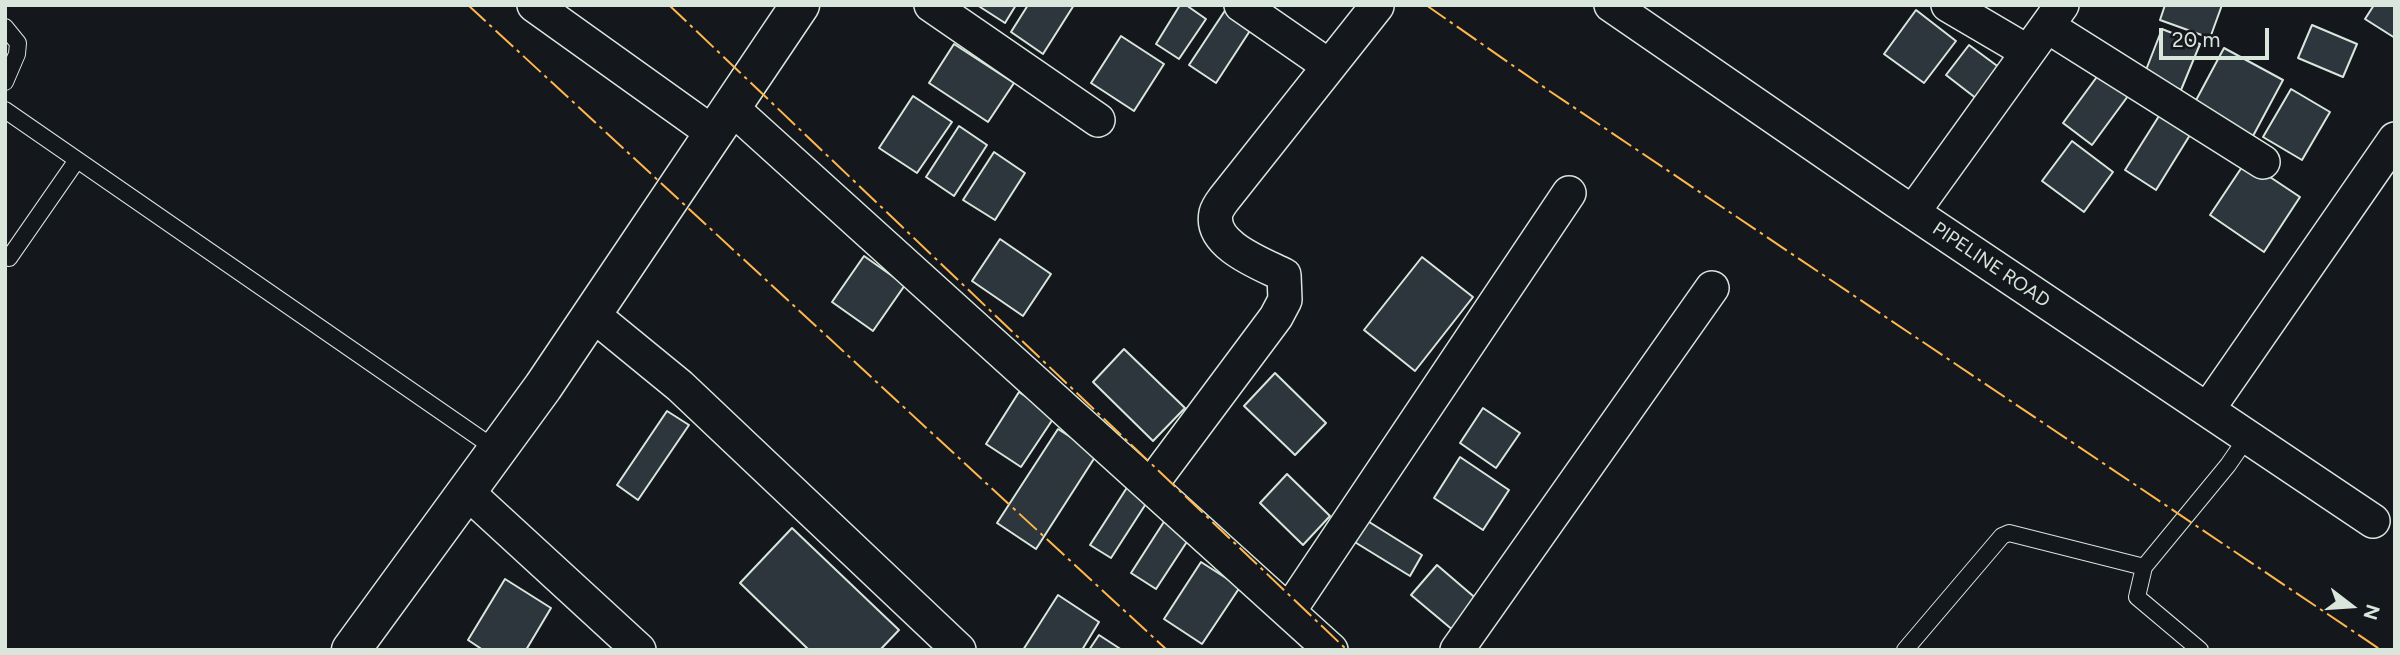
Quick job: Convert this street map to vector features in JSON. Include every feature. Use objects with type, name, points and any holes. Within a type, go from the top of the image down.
[{"type":"street","points":[[534,5],[722,120],[1150,486],[1331,650]]},
{"type":"street","points":[[354,648],[543,387],[800,5]]},
{"type":"street","points":[[931,5],[1098,120]]},
{"type":"street","points":[[1241,5],[1329,66]]},
{"type":"street","name":"PIPELINE ROAD","points":[[1611,5],[2373,521]]},
{"type":"street","points":[[1948,5],[2045,27],[2263,162]]},
{"type":"street","points":[[1150,486],[1276,317],[1285,300],[1284,275],[1230,247],[1216,230],[1216,213],[1224,199],[1377,6]]},
{"type":"street","points":[[1913,212],[2045,27]]},
{"type":"street","points":[[2208,408],[2395,139]]},
{"type":"street","points":[[1289,611],[1569,193]]},
{"type":"street","points":[[1457,650],[1712,288]]},
{"type":"street","points":[[592,314],[680,386],[959,650]]},
{"type":"street","points":[[467,492],[639,650]]},
{"type":"lane","points":[[5,27],[18,43],[17,54],[5,82]]},
{"type":"lane","points":[[5,110],[496,450]]},
{"type":"lane","points":[[9,258],[77,160]]},
{"type":"lane","points":[[2200,650],[2137,597],[2144,567],[2228,465],[2248,436]]},
{"type":"lane","points":[[1905,650],[2001,537],[2009,533],[2144,567]]},
{"type":"building","points":[[977,5],[1016,5],[1005,23]]},
{"type":"building","points":[[1028,5],[1074,5],[1043,54],[1011,32]]},
{"type":"building","points":[[1180,5],[1186,5],[1206,19],[1179,59],[1156,44]]},
{"type":"building","points":[[2165,5],[2222,5],[2210,38],[2160,20]]},
{"type":"building","points":[[2374,5],[2395,5],[2395,38],[2365,19]]},
{"type":"building","points":[[1228,6],[1255,23],[1216,83],[1189,65]]},
{"type":"building","points":[[1916,10],[1956,41],[1924,83],[1884,54]]},
{"type":"building","points":[[2312,25],[2357,44],[2343,77],[2298,58]]},
{"type":"building","points":[[2162,29],[2200,44],[2181,90],[2144,75]]},
{"type":"building","points":[[1121,36],[1164,64],[1134,111],[1091,83]]},
{"type":"building","points":[[954,44],[1014,83],[988,122],[929,83]]},
{"type":"building","points":[[1969,45],[2000,68],[1977,99],[1946,75]]},
{"type":"building","points":[[2224,48],[2283,80],[2253,136],[2194,104]]},
{"type":"building","points":[[2099,74],[2128,96],[2092,145],[2063,123]]},
{"type":"building","points":[[2291,89],[2330,112],[2302,160],[2263,137]]},
{"type":"building","points":[[913,96],[952,122],[917,173],[879,148]]},
{"type":"building","points":[[2159,116],[2190,135],[2156,190],[2125,170]]},
{"type":"building","points":[[959,126],[987,145],[954,196],[926,177]]},
{"type":"building","points":[[2072,141],[2113,172],[2084,212],[2042,181]]},
{"type":"building","points":[[994,152],[1025,173],[995,220],[963,200]]},
{"type":"building","points":[[2246,161],[2300,197],[2264,252],[2210,215]]},
{"type":"building","points":[[1000,239],[1051,274],[1023,316],[972,281]]},
{"type":"building","points":[[864,256],[905,285],[873,331],[832,302]]},
{"type":"building","points":[[1422,257],[1473,297],[1415,371],[1364,330]]},
{"type":"building","points":[[1124,349],[1185,408],[1153,441],[1093,382]]},
{"type":"building","points":[[1275,373],[1326,423],[1295,455],[1244,406]]},
{"type":"building","points":[[1019,392],[1055,416],[1021,467],[986,444]]},
{"type":"building","points":[[1483,408],[1520,433],[1496,468],[1460,443]]},
{"type":"building","points":[[667,411],[689,425],[638,500],[617,485]]},
{"type":"building","points":[[1058,429],[1097,454],[1036,549],[997,523]]},
{"type":"building","points":[[1460,457],[1509,490],[1483,530],[1434,498]]},
{"type":"building","points":[[1287,474],[1330,516],[1303,545],[1260,503]]},
{"type":"building","points":[[1128,486],[1149,499],[1111,558],[1090,545]]},
{"type":"building","points":[[1167,517],[1192,534],[1156,589],[1131,573]]},
{"type":"building","points":[[1366,520],[1422,555],[1410,576],[1353,541]]},
{"type":"building","points":[[792,528],[899,630],[880,650],[809,650],[740,583]]},
{"type":"building","points":[[1201,562],[1240,587],[1202,644],[1164,619]]},
{"type":"building","points":[[1437,565],[1479,601],[1454,631],[1411,595]]},
{"type":"building","points":[[505,579],[551,608],[526,650],[483,650],[468,640]]},
{"type":"building","points":[[1058,595],[1099,622],[1082,650],[1023,650]]},
{"type":"building","points":[[1099,635],[1122,650],[1089,650]]},
{"type":"power","points":[[468,5],[1167,650]]},
{"type":"power","points":[[669,5],[1347,650]]},
{"type":"power","points":[[1426,5],[1548,90],[2381,650]]}]
